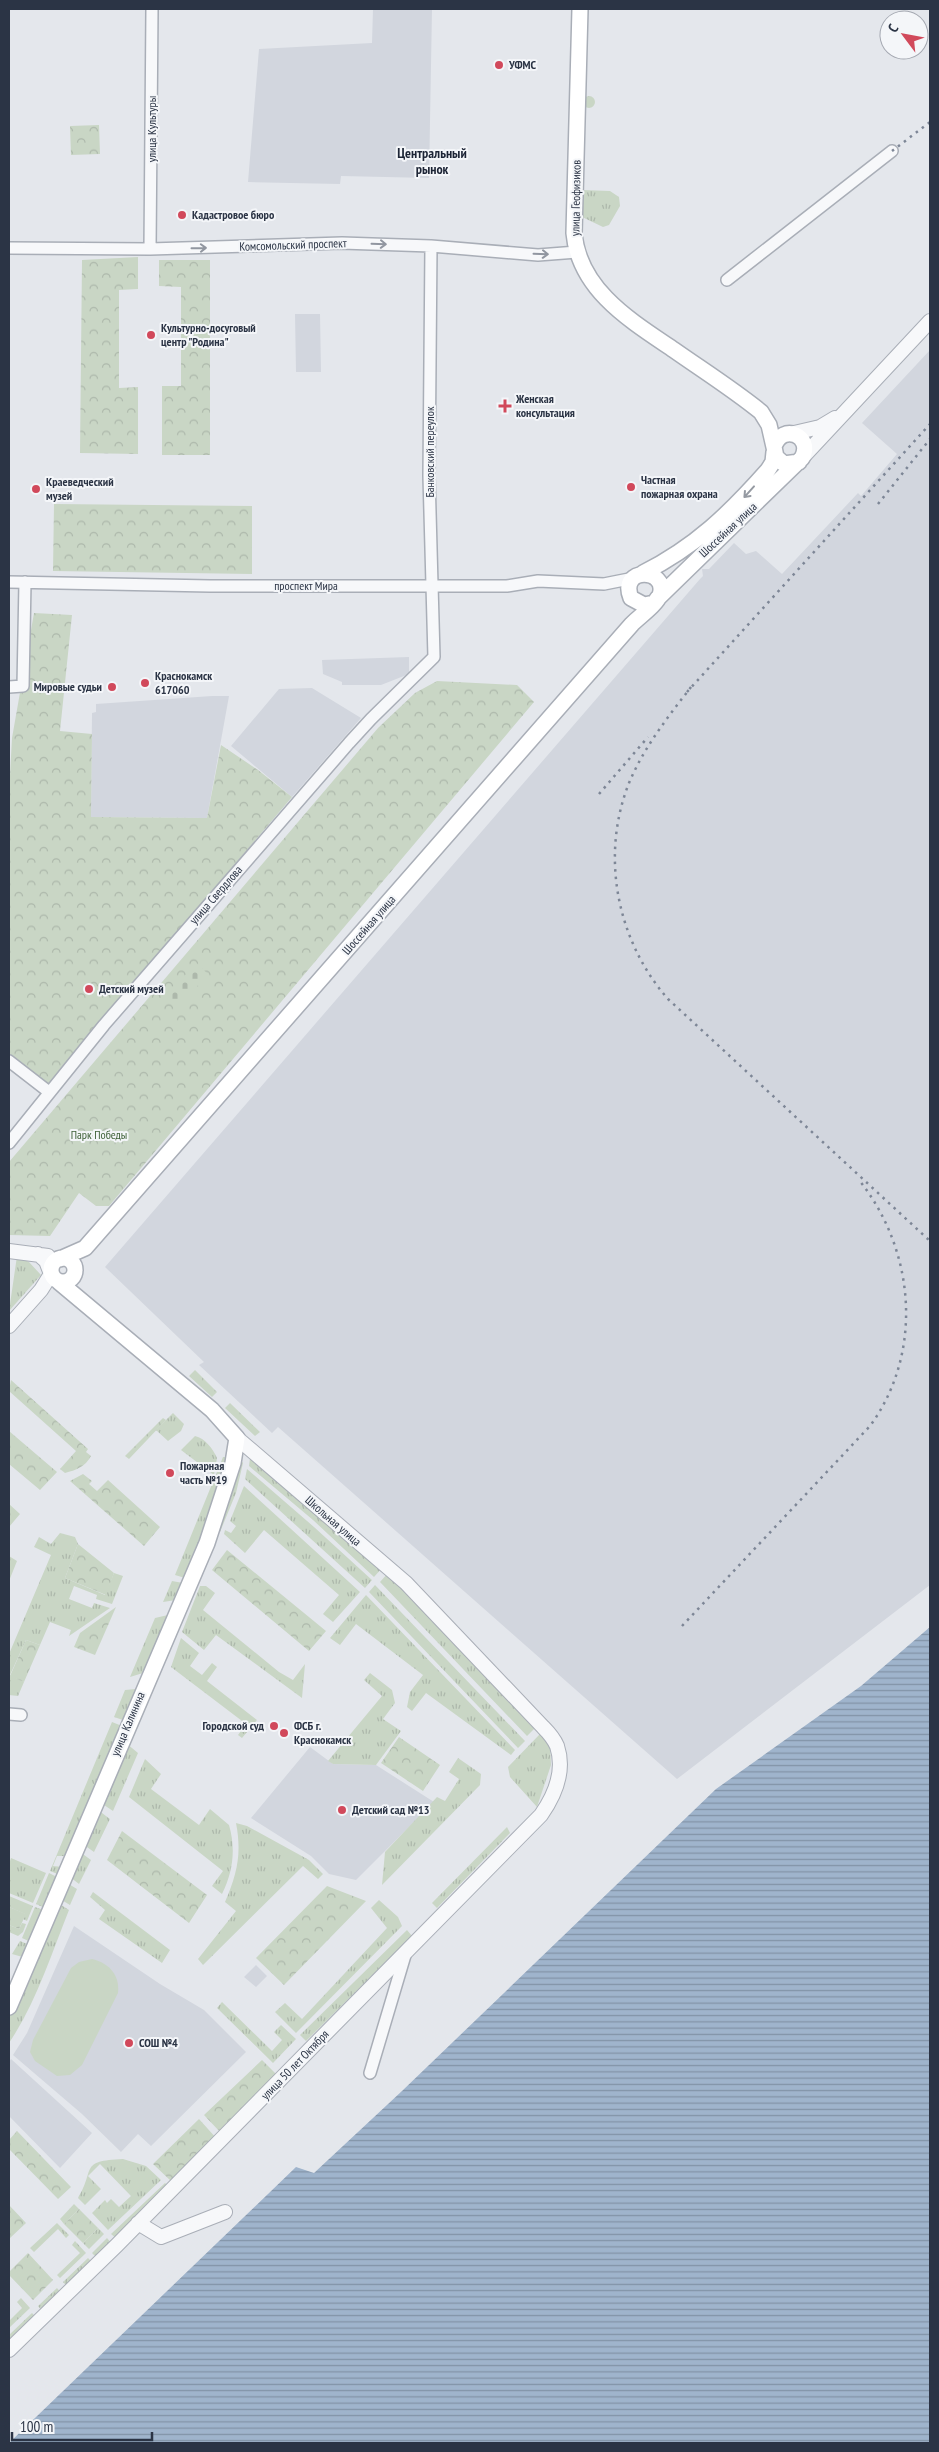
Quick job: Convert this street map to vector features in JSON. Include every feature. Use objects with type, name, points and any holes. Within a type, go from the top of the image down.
[{"type":"main road","name":"улица Геофизиков","points":[[580,9],[574,233],[577,252],[586,274],[610,303],[794,433]]},
{"type":"main road","points":[[762,412],[769,425],[774,449],[784,464],[801,460],[805,444],[794,433],[783,434],[776,441],[774,449]]},
{"type":"main road","name":"Шоссейная улица","points":[[639,576],[684,550],[720,522],[768,470],[773,462],[774,449]]},
{"type":"main road","name":"Шоссейная улица","points":[[85,1248],[632,624],[801,460]]},
{"type":"main road","points":[[631,598],[634,602],[644,605],[655,601],[661,589],[657,580],[649,574],[639,576],[629,587],[631,598],[634,609],[632,624]]},
{"type":"main road","points":[[85,1248],[71,1279],[55,1278],[54,1263],[85,1248]]},
{"type":"main road","points":[[60,1259],[70,1261],[79,1296]]},
{"type":"main road","name":"Школьная улица","points":[[55,1278],[79,1296],[102,1319],[212,1410],[237,1438]]},
{"type":"main road","name":"улица Калинина","points":[[9,2007],[207,1543],[233,1463],[237,1438]]},
{"type":"street","name":"улица Культуры","points":[[150,248],[152,9]]},
{"type":"street","points":[[727,280],[892,151]]},
{"type":"street","name":"Комсомольский проспект","points":[[9,248],[150,248],[342,243],[431,246],[538,255],[577,252]]},
{"type":"street","name":"Банковский переулок","points":[[431,246],[429,476],[434,657]]},
{"type":"street","name":"Шоссейная улица","points":[[801,460],[930,321]]},
{"type":"street","name":"Шоссейная улица","points":[[794,433],[820,427],[846,411]]},
{"type":"street","name":"проспект Мира","points":[[604,584],[639,576]]},
{"type":"street","name":"проспект Мира","points":[[9,582],[219,586],[507,586],[538,581],[604,584],[618,588],[631,598]]},
{"type":"street","points":[[9,687],[23,686],[25,582]]},
{"type":"street","name":"улица Свердлова","points":[[9,1143],[104,1025],[371,718],[434,657]]},
{"type":"street","points":[[9,1061],[49,1092]]},
{"type":"street","points":[[9,1251],[38,1254],[60,1259]]},
{"type":"street","points":[[9,1326],[41,1290],[55,1278],[46,1261],[38,1254]]},
{"type":"street","name":"Школьная улица","points":[[237,1438],[406,1583],[543,1727],[557,1745],[560,1767]]},
{"type":"street","points":[[9,1714],[21,1716]]},
{"type":"street","name":"улица 50 лет Октября","points":[[9,2350],[138,2223],[541,1815],[554,1798],[560,1767]]},
{"type":"street","points":[[370,2073],[406,1952]]},
{"type":"street","points":[[138,2223],[161,2237],[225,2212]]},
{"type":"shaded area","name":"Центральный рынок","points":[[373,9],[432,9],[429,178],[341,176],[340,184],[248,182],[259,49],[372,43]]},
{"type":"shaded area","points":[[295,314],[320,314],[321,372],[296,372]]},
{"type":"shaded area","points":[[930,350],[930,1585],[677,1779],[278,1427],[272,1433],[199,1365],[204,1362],[105,1267],[703,576],[702,569],[709,569],[734,543],[746,554],[756,551],[782,574],[858,493],[861,496],[897,454],[862,423]]},
{"type":"shaded area","points":[[409,657],[409,674],[381,685],[342,685],[342,682],[323,674],[322,660]]},
{"type":"shaded area","points":[[312,688],[361,718],[292,797],[231,746],[279,689]]},
{"type":"shaded area","points":[[229,696],[207,818],[91,817],[92,713],[96,712],[96,704]]},
{"type":"shaded area","name":"Детский сад №13","points":[[310,1747],[333,1764],[376,1765],[434,1802],[356,1880],[329,1874],[311,1856],[251,1818]]},
{"type":"shaded area","name":"СОШ №4","points":[[74,1926],[160,1984],[204,2010],[246,2052],[151,2146],[138,2134],[121,2152],[82,2114],[13,2055],[27,2033]]},
{"type":"shaded area","points":[[256,1965],[267,1976],[256,1987],[244,1977]]},
{"type":"shaded area","points":[[11,2059],[92,2133],[60,2168],[9,2116],[9,2062]]},
{"type":"green space","points":[[587,96],[591,96],[595,102],[591,108],[587,108],[583,104],[583,100]]},
{"type":"green space","points":[[99,125],[100,154],[71,155],[70,126]]},
{"type":"green space","points":[[582,190],[610,191],[619,197],[620,206],[609,225],[603,227],[580,216]]},
{"type":"green space","points":[[138,257],[138,289],[119,290],[119,388],[138,387],[138,454],[80,453],[82,260]]},
{"type":"green space","points":[[159,260],[210,260],[210,455],[162,455],[162,386],[181,386],[181,287],[159,286]]},
{"type":"green space","points":[[54,504],[252,506],[252,574],[53,571]]},
{"type":"green space","points":[[34,613],[72,615],[60,731],[92,734],[91,817],[207,818],[221,745],[258,770],[292,797],[47,1086],[9,1057],[9,794],[12,738]]},
{"type":"green space","name":"Парк Победы","points":[[437,681],[517,685],[534,702],[109,1206],[96,1206],[79,1193],[50,1236],[9,1235],[9,1162],[378,728],[415,693]]},
{"type":"green space","points":[[196,963],[208,974],[178,1008],[166,997]]},
{"type":"green space","points":[[17,1256],[29,1262],[41,1275],[9,1311]]},
{"type":"green space","points":[[195,1370],[217,1392],[212,1397],[189,1376]]},
{"type":"green space","points":[[11,1380],[88,1449],[86,1452],[91,1456],[89,1460],[76,1469],[65,1473],[60,1469],[76,1451],[9,1391]]},
{"type":"green space","points":[[230,1403],[260,1432],[255,1436],[225,1408]]},
{"type":"green space","points":[[173,1413],[184,1424],[181,1431],[168,1441],[156,1430]]},
{"type":"green space","points":[[163,1418],[166,1420],[129,1459],[125,1456]]},
{"type":"green space","points":[[9,1431],[57,1472],[40,1490],[9,1464]]},
{"type":"green space","points":[[195,1436],[208,1444],[217,1458],[214,1475],[181,1450]]},
{"type":"green space","points":[[236,1455],[243,1463],[236,1493],[220,1532],[215,1528]]},
{"type":"green space","points":[[223,1457],[227,1457],[219,1493],[185,1578],[175,1575]]},
{"type":"green space","points":[[250,1458],[383,1567],[374,1577],[313,1520],[249,1466]]},
{"type":"green space","points":[[247,1469],[372,1580],[365,1588],[245,1479]]},
{"type":"green space","points":[[83,1474],[92,1481],[89,1484],[97,1491],[108,1480],[160,1527],[144,1546],[70,1481]]},
{"type":"green space","points":[[244,1486],[360,1592],[333,1622],[323,1614],[339,1595],[264,1530],[245,1553],[224,1534],[225,1530],[231,1533],[236,1526],[230,1521]]},
{"type":"green space","points":[[9,1504],[20,1514],[9,1527]]},
{"type":"green space","points":[[60,1533],[75,1537],[78,1544],[65,1578],[105,1595],[114,1573],[123,1576],[112,1604],[96,1599],[97,1595],[74,1586],[69,1599],[92,1608],[94,1603],[110,1608],[69,1636],[71,1630],[50,1622],[40,1645],[26,1640],[10,1675],[24,1682],[18,1696],[9,1695],[9,1654],[51,1555],[34,1547],[39,1537],[51,1544]]},
{"type":"green space","points":[[78,1544],[114,1573],[106,1595],[65,1578]]},
{"type":"green space","points":[[227,1550],[326,1631],[309,1651],[212,1570]]},
{"type":"green space","points":[[9,1556],[17,1561],[9,1581]]},
{"type":"green space","points":[[388,1573],[536,1727],[527,1736],[380,1582]]},
{"type":"green space","points":[[172,1581],[183,1583],[176,1600],[163,1602]]},
{"type":"green space","points":[[375,1585],[525,1741],[518,1748],[369,1592]]},
{"type":"green space","points":[[200,1586],[206,1586],[215,1593],[203,1610],[279,1672],[293,1680],[305,1664],[302,1698],[216,1635],[204,1650],[182,1632]]},
{"type":"green space","points":[[366,1595],[515,1750],[511,1755],[426,1693],[412,1711],[407,1707],[410,1692],[423,1675],[356,1624],[340,1645],[330,1638]]},
{"type":"green space","points":[[116,1607],[95,1655],[74,1647],[80,1633]]},
{"type":"green space","points":[[168,1615],[143,1673],[130,1677],[155,1618]]},
{"type":"green space","points":[[181,1638],[199,1653],[190,1666],[202,1675],[212,1663],[217,1667],[207,1681],[257,1720],[242,1738],[238,1735],[246,1724],[171,1667]]},
{"type":"green space","points":[[26,1640],[40,1645],[24,1682],[10,1676]]},
{"type":"green space","points":[[370,1673],[392,1690],[395,1703],[383,1719],[401,1731],[376,1765],[333,1764],[328,1761],[382,1696],[364,1680]]},
{"type":"green space","points":[[136,1689],[123,1720],[114,1717],[125,1690]]},
{"type":"green space","points":[[112,1722],[122,1726],[68,1856],[57,1856],[53,1866],[63,1867],[60,1875],[50,1871]]},
{"type":"green space","points":[[540,1734],[550,1747],[551,1765],[537,1807],[510,1777],[508,1767]]},
{"type":"green space","points":[[399,1737],[440,1765],[423,1791],[381,1763]]},
{"type":"green space","points":[[126,1743],[138,1753],[113,1811],[101,1803]]},
{"type":"green space","points":[[458,1758],[481,1774],[480,1785],[382,1885],[385,1852],[437,1797],[445,1801],[459,1779],[449,1772]]},
{"type":"green space","points":[[145,1759],[161,1774],[151,1789],[199,1825],[210,1809],[229,1825],[233,1852],[229,1877],[222,1894],[212,1886],[223,1871],[129,1797]]},
{"type":"green space","points":[[98,1810],[110,1819],[94,1852],[84,1845]]},
{"type":"green space","points":[[236,1823],[247,1826],[309,1860],[323,1874],[318,1879],[303,1866],[203,1965],[198,1959],[236,1911],[225,1902],[233,1882],[237,1864],[238,1834]]},
{"type":"green space","points":[[507,1827],[510,1833],[437,1908],[432,1903]]},
{"type":"green space","points":[[122,1831],[207,1895],[189,1923],[107,1860]]},
{"type":"green space","points":[[80,1852],[91,1860],[79,1884],[70,1877]]},
{"type":"green space","points":[[11,1858],[46,1873],[33,1903],[9,1893],[9,1864]]},
{"type":"green space","points":[[49,1873],[59,1878],[47,1909],[36,1904]]},
{"type":"green space","points":[[67,1883],[77,1889],[70,1905],[60,1899]]},
{"type":"green space","points":[[327,1886],[366,1901],[284,1985],[256,1958]]},
{"type":"green space","points":[[93,1892],[170,1950],[162,1963],[99,1919],[105,1910],[90,1897]]},
{"type":"green space","points":[[9,1896],[33,1906],[27,1921],[23,1919],[25,1914],[9,1907]]},
{"type":"green space","points":[[379,1900],[398,1917],[402,1926],[296,2033],[275,2012],[285,2003],[302,2019],[387,1928],[371,1908]]},
{"type":"green space","points":[[58,1903],[69,1910],[35,1995],[19,2028],[9,2043],[9,2018]]},
{"type":"green space","points":[[9,1907],[26,1914],[19,1929],[9,1925]]},
{"type":"green space","points":[[35,1907],[46,1911],[33,1943],[22,1938]]},
{"type":"green space","points":[[22,1923],[26,1924],[23,1932],[18,1936],[9,1932],[9,1925],[19,1929]]},
{"type":"green space","points":[[407,1930],[412,1936],[306,2041],[300,2035]]},
{"type":"green space","points":[[20,1941],[32,1946],[26,1958],[12,1954]]},
{"type":"green space","points":[[92,1959],[104,1963],[112,1971],[117,1981],[118,1993],[82,2065],[70,2075],[57,2076],[35,2061],[30,2052],[33,2040],[71,1968],[79,1962]]},
{"type":"green space","points":[[222,2002],[272,2051],[282,2040],[274,2032],[281,2025],[296,2039],[273,2063],[217,2008]]},
{"type":"green space","points":[[262,2060],[279,2077],[221,2133],[204,2115]]},
{"type":"green space","points":[[199,2119],[217,2139],[172,2182],[153,2164]]},
{"type":"green space","points":[[17,2131],[71,2187],[58,2199],[9,2149],[9,2140]]},
{"type":"green space","points":[[123,2159],[146,2166],[161,2180],[108,2230],[92,2213],[105,2200],[107,2203],[111,2199],[119,2207],[131,2196],[100,2164],[88,2176],[101,2189],[85,2205],[78,2198],[90,2168],[100,2162]]},
{"type":"green space","points":[[165,2183],[169,2187],[117,2239],[111,2234]]},
{"type":"green space","points":[[74,2204],[79,2209],[64,2224],[60,2219]]},
{"type":"green space","points":[[9,2205],[26,2223],[9,2239]]},
{"type":"green space","points":[[79,2209],[98,2228],[83,2243],[64,2224]]},
{"type":"green space","points":[[57,2223],[69,2235],[66,2238],[58,2229],[34,2252],[30,2248]]},
{"type":"green space","points":[[98,2228],[104,2234],[89,2249],[83,2243]]},
{"type":"green space","points":[[107,2238],[112,2244],[97,2258],[92,2253]]},
{"type":"green space","points":[[75,2241],[86,2253],[60,2278],[57,2275],[80,2253],[72,2245]]},
{"type":"green space","points":[[28,2253],[53,2280],[33,2300],[9,2275],[9,2272]]},
{"type":"green space","points":[[88,2258],[93,2263],[68,2287],[63,2282]]},
{"type":"green space","points":[[57,2288],[62,2294],[43,2312],[38,2306]]},
{"type":"green space","points":[[21,2298],[30,2308],[9,2328],[9,2321],[22,2308],[17,2302]]},
{"type":"green space","points":[[32,2313],[37,2318],[9,2344],[9,2335]]},
{"type":"water","points":[[930,1627],[930,2443],[9,2443],[296,2167],[314,2173],[716,1789],[861,1686]]},
{"type":"railway","points":[[892,151],[930,122]]},
{"type":"railway","points":[[687,692],[930,424]]},
{"type":"railway","points":[[878,504],[930,439]]},
{"type":"railway","points":[[691,687],[642,757],[629,783],[620,811],[616,839],[615,868],[618,897],[636,951],[650,976],[668,999],[930,1241]]},
{"type":"railway","points":[[599,794],[648,737]]},
{"type":"railway","points":[[682,1626],[870,1426],[887,1397],[899,1366],[905,1334],[906,1301],[901,1269],[892,1238],[878,1208],[859,1180]]},
{"type":"place","name":"УФМС","points":[[499,65]]},
{"type":"place","name":"Кадастровое бюро","points":[[182,215]]},
{"type":"place","name":"Культурно-досуговый центр \"Родина\"","points":[[151,335]]},
{"type":"place","name":"Женская консультация","points":[[505,406]]},
{"type":"place","name":"Частная пожарная охрана","points":[[631,487]]},
{"type":"place","name":"Краеведческий музей","points":[[36,489]]},
{"type":"place","name":"Краснокамск 617060","points":[[145,683]]},
{"type":"place","name":"Мировые судьи","points":[[112,687]]},
{"type":"place","name":"Детский музей","points":[[89,989]]},
{"type":"place","name":"Пожарная часть №19","points":[[170,1473]]},
{"type":"place","name":"Городской суд","points":[[274,1726]]},
{"type":"place","name":"ФСБ г. Краснокамск","points":[[284,1733]]},
{"type":"place","name":"Детский сад №13","points":[[342,1810]]},
{"type":"place","name":"СОШ №4","points":[[129,2043]]},
{"type":"district","name":"Центральный рынок","points":[[432,162]]}]
